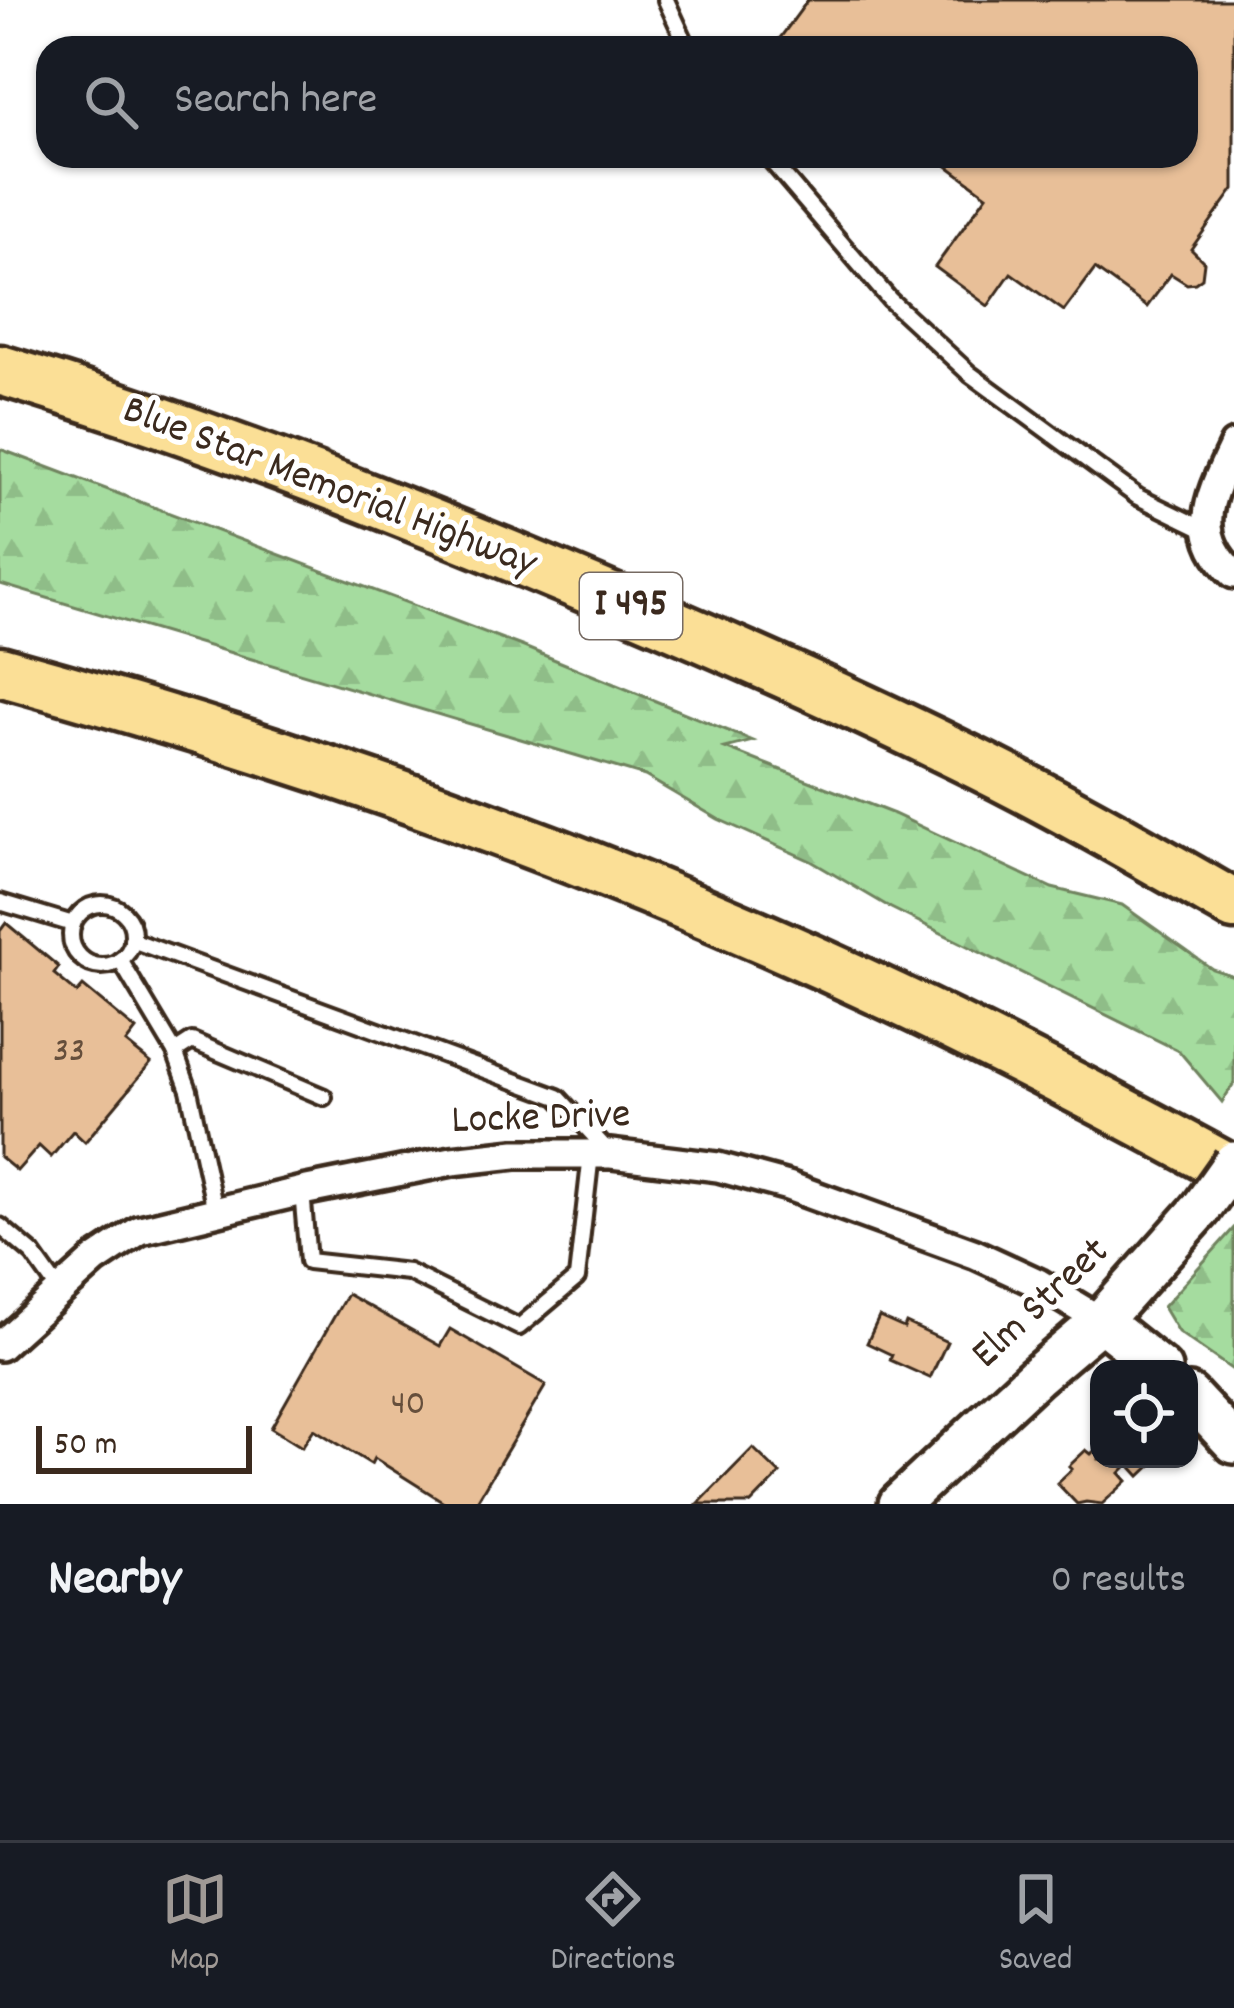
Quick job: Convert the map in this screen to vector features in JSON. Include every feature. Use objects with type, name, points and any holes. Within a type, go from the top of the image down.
[{"type":"highway","name":"Blue Star Memorial Highway","points":[[0,370],[303,474],[722,645],[965,758],[1234,905]]},
{"type":"highway","points":[[0,671],[342,776],[665,897],[1003,1049],[1234,1172]]},
{"type":"street","points":[[1234,445],[1208,503],[1208,531],[1220,562],[1234,574]]},
{"type":"street","name":"Locke Drive","points":[[0,1346],[95,1260],[140,1230],[302,1191],[452,1161],[515,1154],[601,1154],[718,1167],[788,1186],[975,1254],[1038,1283],[1101,1321]]},
{"type":"street","name":"Elm Street","points":[[899,1504],[1101,1321],[1200,1210],[1234,1162]]},
{"type":"street","points":[[1101,1321],[1150,1360]]},
{"type":"street","points":[[1198,1405],[1234,1443]]},
{"type":"lane","points":[[666,0],[682,36]]},
{"type":"lane","points":[[777,168],[890,299],[970,374],[1138,497],[1208,531]]},
{"type":"lane","points":[[0,902],[73,924]]},
{"type":"lane","points":[[107,904],[125,915],[132,940],[120,960],[107,965],[86,962],[73,945],[73,924],[86,908],[107,904]]},
{"type":"lane","points":[[132,940],[558,1097],[601,1154],[577,1278],[519,1327],[408,1272],[308,1261],[302,1191]]},
{"type":"lane","points":[[120,960],[175,1052],[215,1210]]},
{"type":"lane","points":[[175,1052],[192,1041],[324,1096]]},
{"type":"lane","points":[[0,1226],[33,1254],[60,1292]]},
{"type":"green space","points":[[0,449],[524,647],[753,741],[725,748],[894,814],[1052,888],[1122,905],[1212,969],[1234,976],[1234,1083],[1222,1102],[1179,1051],[891,908],[811,861],[718,819],[645,776],[0,584]]},
{"type":"green space","points":[[1234,1228],[1234,1371],[1178,1332],[1163,1307]]},
{"type":"building","points":[[808,0],[1234,0],[1234,189],[1191,249],[1204,262],[1202,278],[1187,284],[1171,274],[1147,307],[1095,269],[1064,311],[1011,273],[988,306],[935,267],[987,195],[950,168],[1198,168],[1198,36],[781,36]]},
{"type":"building","points":[[6,923],[59,967],[54,974],[77,993],[83,986],[136,1030],[126,1043],[151,1063],[85,1142],[73,1131],[51,1157],[39,1146],[17,1171],[0,1157],[0,931]]},
{"type":"building","points":[[347,1294],[440,1346],[450,1329],[546,1385],[475,1504],[447,1504],[374,1458],[371,1464],[314,1429],[302,1447],[271,1428]]},
{"type":"building","points":[[879,1317],[904,1328],[906,1323],[947,1342],[930,1378],[890,1360],[892,1355],[867,1343]]},
{"type":"building","points":[[753,1448],[780,1474],[751,1504],[698,1504]]},
{"type":"building","points":[[1086,1450],[1090,1468],[1125,1468],[1120,1473],[1127,1481],[1102,1504],[1077,1504],[1057,1483]]}]
